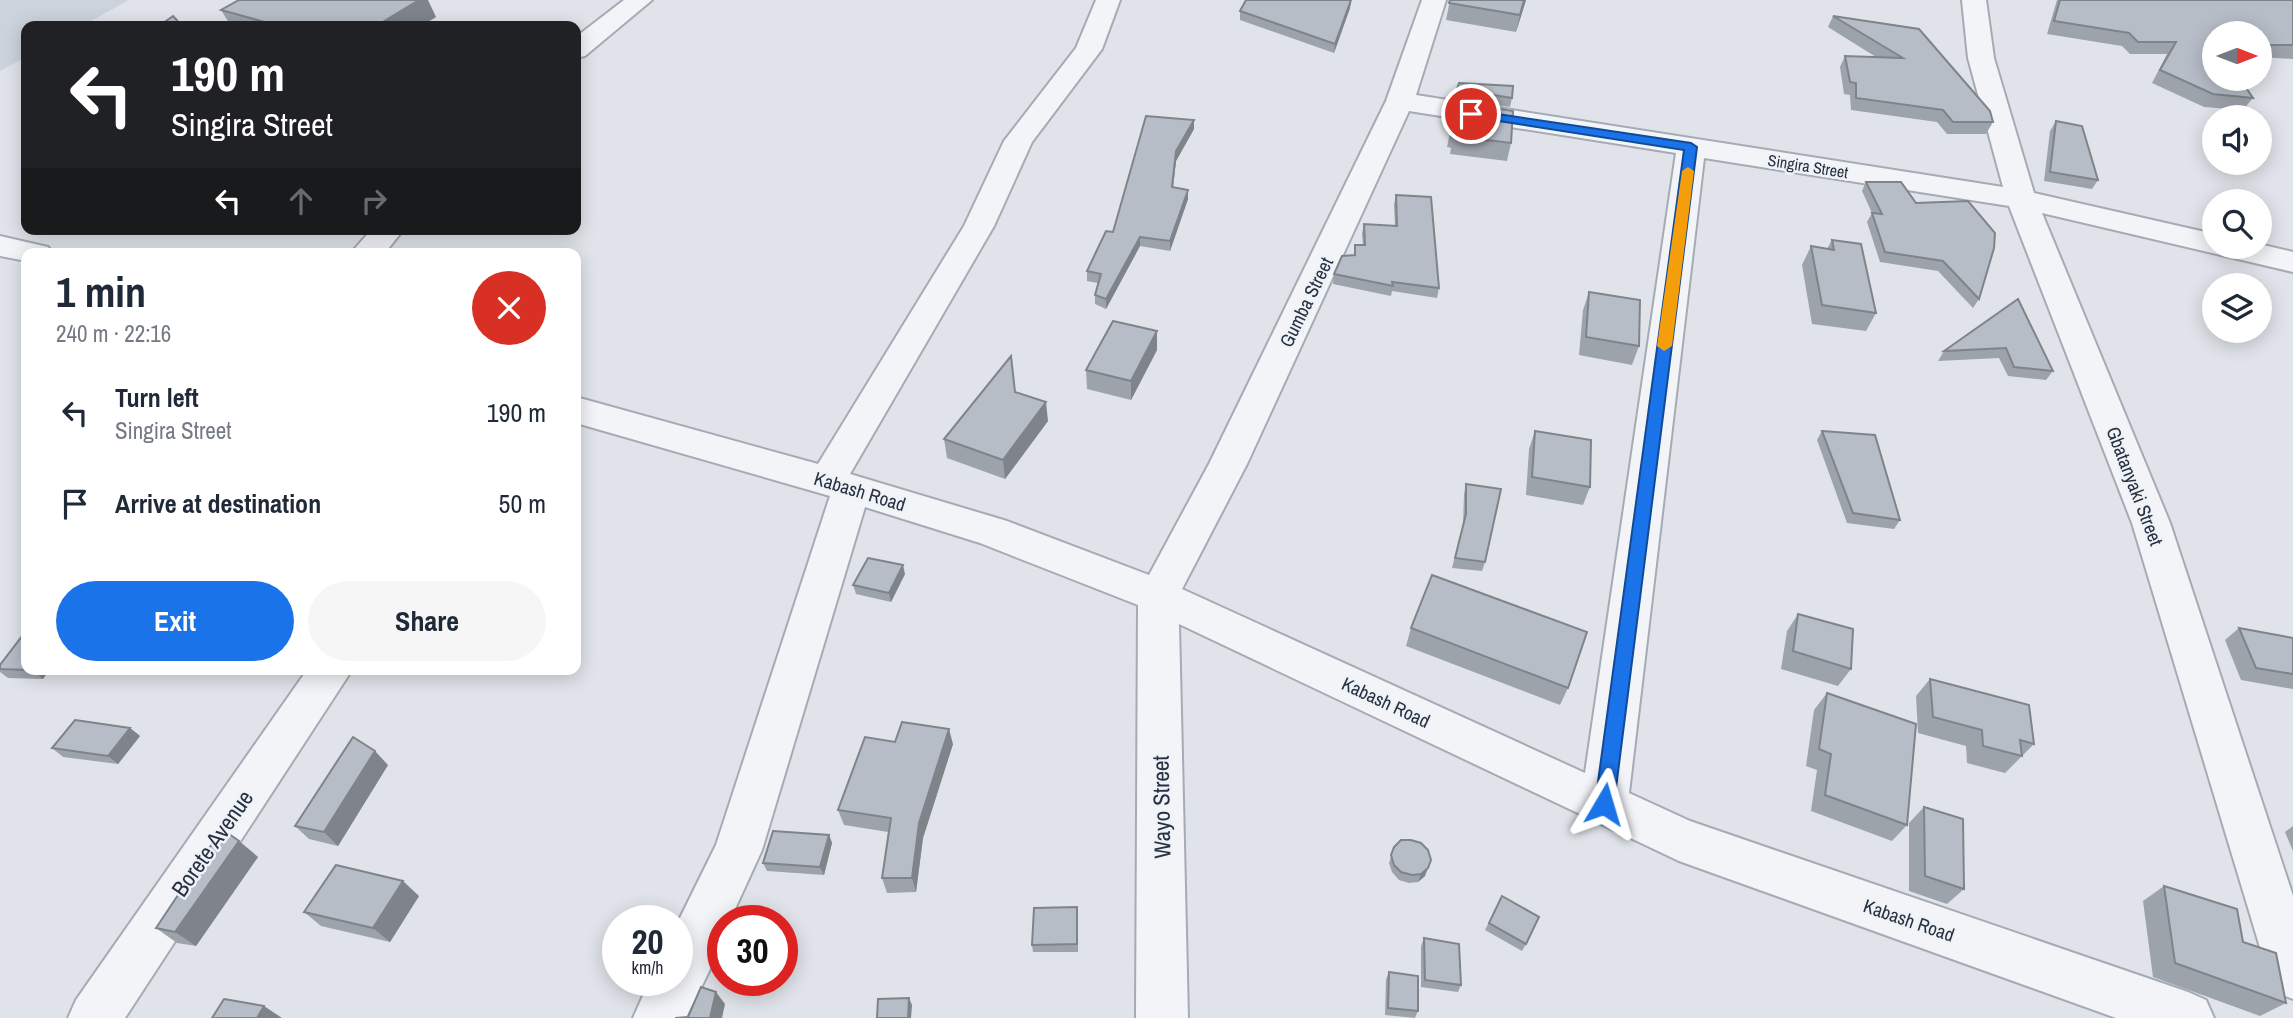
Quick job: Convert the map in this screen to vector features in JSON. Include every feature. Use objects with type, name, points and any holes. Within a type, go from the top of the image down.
[{"type":"street","points":[[581,46],[640,0]]},
{"type":"street","points":[[693,945],[738,850],[839,484],[924,321],[979,226],[1018,141],[1090,49],[1108,0]]},
{"type":"street","name":"Gumba Street","points":[[1158,596],[1228,464],[1400,101],[1434,0]]},
{"type":"street","name":"Gbatanyaki Street","points":[[1973,0],[1981,58],[2021,199],[2151,523],[2293,974]]},
{"type":"street","name":"Singira Street","points":[[1400,101],[1518,122],[2021,199],[2202,241]]},
{"type":"street","points":[[1604,804],[1691,147]]},
{"type":"street","points":[[372,248],[384,235]]},
{"type":"street","points":[[0,246],[21,251]]},
{"type":"street","points":[[2272,257],[2293,262]]},
{"type":"street","name":"Kabash Road","points":[[583,419],[839,484],[993,532],[1158,596],[1679,839],[2188,1018]]},
{"type":"street","name":"Wayo Street","points":[[1158,596],[1162,1018]]},
{"type":"street","name":"Borete Avenue","points":[[94,1018],[328,675]]},
{"type":"street","points":[[659,1018],[669,996]]},
{"type":"shaded area","points":[[0,0],[129,0],[91,21],[21,21],[21,60],[0,71]]},
{"type":"building","points":[[239,0],[419,0],[384,21],[261,21],[221,10]]},
{"type":"building","points":[[1246,0],[1351,0],[1335,44],[1240,11]]},
{"type":"building","points":[[1450,0],[1524,0],[1520,15],[1449,3]]},
{"type":"building","points":[[2060,0],[2293,0],[2293,45],[2272,45],[2272,21],[2202,21],[2202,89],[2160,70],[2176,42],[2138,42],[2129,33],[2054,21]]},
{"type":"building","points":[[1833,16],[1919,29],[1990,111],[1993,122],[1953,122],[1943,110],[1856,98],[1856,83],[1850,82],[1845,56],[1903,58]]},
{"type":"building","points":[[1459,83],[1513,86],[1512,98],[1457,89]]},
{"type":"building","points":[[2206,91],[2248,91],[2253,98]]},
{"type":"building","points":[[1456,102],[1513,111],[1511,143],[1454,136],[1454,130],[1451,129]]},
{"type":"building","points":[[1146,116],[1194,120],[1176,151],[1172,187],[1188,190],[1170,241],[1140,237],[1106,299],[1095,295],[1101,274],[1087,271],[1106,231],[1113,232]]},
{"type":"building","points":[[2056,121],[2082,126],[2098,180],[2050,172]]},
{"type":"building","points":[[1866,182],[1901,182],[1916,203],[1968,201],[1995,233],[1994,248],[1979,299],[1943,261],[1885,252],[1872,213],[1882,214]]},
{"type":"building","points":[[1396,195],[1431,197],[1439,288],[1392,282],[1393,286],[1334,274],[1342,256],[1355,255],[1355,245],[1365,245],[1364,224],[1397,226]]},
{"type":"building","points":[[1832,240],[1861,244],[1876,313],[1822,305],[1811,246],[1834,250]]},
{"type":"building","points":[[1589,292],[1640,300],[1639,346],[1586,337]]},
{"type":"building","points":[[2018,299],[2053,371],[2014,367],[2006,348],[1944,351]]},
{"type":"building","points":[[1113,321],[1157,331],[1131,381],[1086,370]]},
{"type":"building","points":[[1011,356],[1015,392],[1046,402],[1003,460],[944,439]]},
{"type":"building","points":[[1535,431],[1591,440],[1590,487],[1532,477]]},
{"type":"building","points":[[1822,431],[1875,435],[1900,520],[1853,513]]},
{"type":"building","points":[[1466,484],[1501,489],[1485,562],[1455,558],[1466,514]]},
{"type":"building","points":[[868,558],[903,565],[889,593],[853,585]]},
{"type":"building","points":[[1432,575],[1587,632],[1568,688],[1411,628]]},
{"type":"building","points":[[1798,614],[1853,629],[1851,669],[1793,651]]},
{"type":"building","points":[[2239,628],[2293,638],[2293,674],[2256,668]]},
{"type":"building","points":[[21,638],[21,670],[0,669],[0,665]]},
{"type":"building","points":[[1930,679],[2029,705],[2034,744],[2020,740],[2022,756],[1983,746],[1982,730],[1933,717]]},
{"type":"building","points":[[1827,693],[1916,724],[1907,825],[1825,795],[1831,754],[1819,749]]},
{"type":"building","points":[[75,720],[130,728],[108,756],[52,748]]},
{"type":"building","points":[[902,722],[949,729],[919,823],[912,878],[882,878],[891,818],[838,810],[865,737],[895,742]]},
{"type":"building","points":[[353,737],[375,751],[324,832],[295,826]]},
{"type":"building","points":[[1924,807],[1963,819],[1964,889],[1925,876]]},
{"type":"building","points":[[222,829],[239,841],[175,932],[156,928]]},
{"type":"building","points":[[773,831],[829,835],[820,867],[763,863]]},
{"type":"building","points":[[1401,840],[1421,843],[1428,850],[1431,860],[1428,868],[1421,874],[1401,872],[1394,865],[1391,855]]},
{"type":"building","points":[[336,865],[403,881],[373,928],[304,912]]},
{"type":"building","points":[[2164,886],[2237,909],[2243,942],[2276,953],[2286,1003],[2175,963]]},
{"type":"building","points":[[1502,896],[1539,917],[1526,944],[1489,923]]},
{"type":"building","points":[[1077,907],[1077,944],[1032,945],[1034,908]]},
{"type":"building","points":[[1424,938],[1459,944],[1461,985],[1425,980]]},
{"type":"building","points":[[1389,972],[1418,976],[1418,1011],[1388,1008]]},
{"type":"building","points":[[701,987],[707,989],[707,996],[715,996],[710,1018],[675,1018],[688,1017]]},
{"type":"building","points":[[909,998],[908,1018],[877,1018],[878,999]]},
{"type":"building","points":[[224,999],[264,1006],[257,1018],[212,1018]]},
{"type":"slow traffic","points":[[1664,346],[1688,171]]},
{"type":"route","points":[[1471,114],[1691,147],[1604,804]]}]
